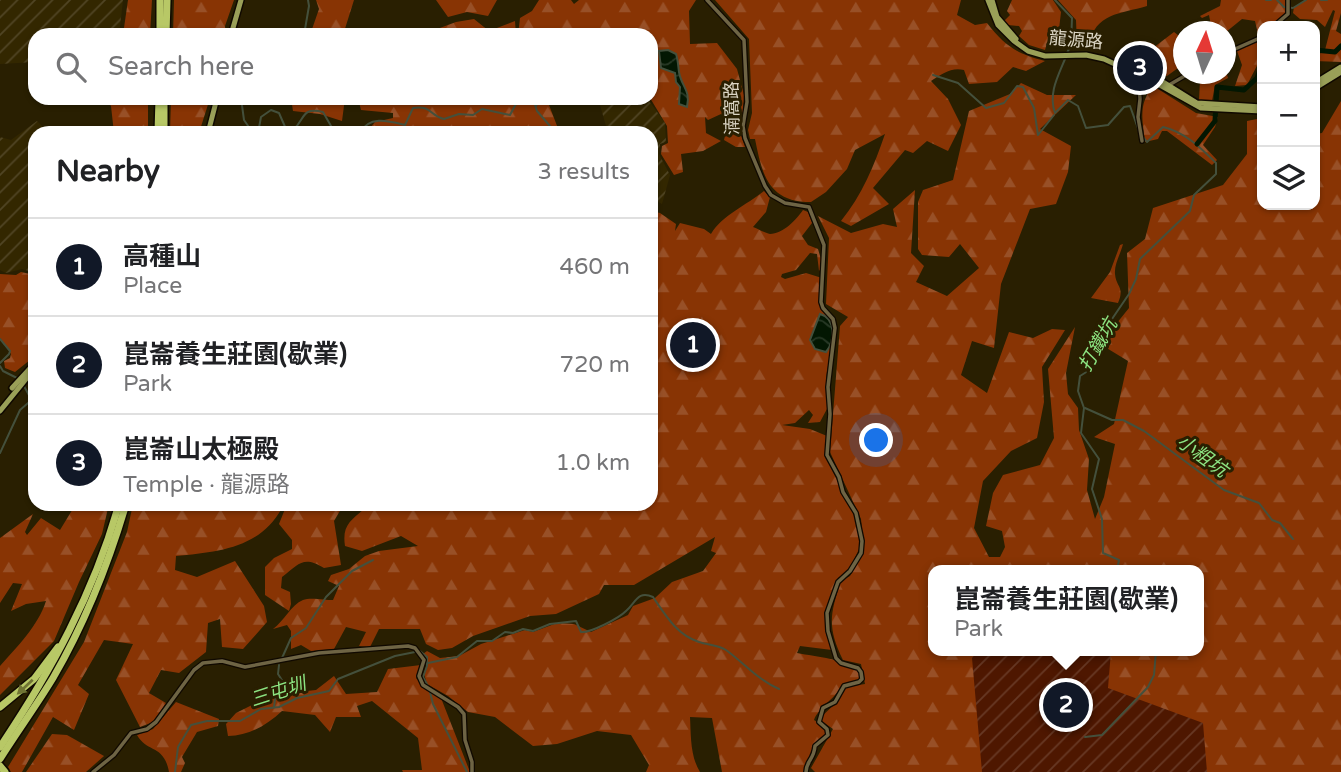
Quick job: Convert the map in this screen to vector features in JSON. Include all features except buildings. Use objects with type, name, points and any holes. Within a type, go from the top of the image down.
[{"type":"highway","points":[[160,0],[160,28]]},
{"type":"highway","points":[[166,28],[167,0]]},
{"type":"highway","points":[[158,126],[159,105]]},
{"type":"highway","points":[[164,105],[164,126]]},
{"type":"highway","points":[[0,747],[35,695],[74,624],[95,575],[117,511]]},
{"type":"highway","points":[[0,760],[52,678],[76,634],[102,577],[124,511]]},
{"type":"highway","points":[[0,707],[34,679],[74,624]]},
{"type":"highway","points":[[0,766],[5,772]]},
{"type":"main road","points":[[990,0],[998,25],[1020,46],[1037,54],[1067,53],[1104,59],[1138,72],[1197,103],[1216,108],[1257,109]]},
{"type":"main road","points":[[235,28],[242,2]]},
{"type":"main road","points":[[1318,84],[1341,69]]},
{"type":"main road","points":[[208,126],[214,105]]},
{"type":"main road","points":[[0,405],[28,372]]},
{"type":"main road","points":[[0,411],[20,381]]},
{"type":"street","name":"湳窩路","points":[[707,0],[744,40],[747,102],[743,133],[765,186],[777,200],[809,207],[822,237],[824,276],[821,302],[835,323],[828,387],[830,414],[827,455],[858,518],[862,549],[850,571],[838,582],[828,609],[828,631],[836,658],[841,663],[858,668],[862,672],[862,679],[844,686],[835,702],[824,708],[819,722],[826,726],[828,735],[815,746],[814,756],[808,762],[806,772]]},
{"type":"street","points":[[1279,21],[1287,14],[1288,0]]},
{"type":"street","points":[[1236,48],[1257,39]]},
{"type":"street","points":[[1138,72],[1138,117],[1142,138]]},
{"type":"street","points":[[1167,87],[1173,83]]},
{"type":"street","points":[[93,772],[114,755],[131,733],[152,726],[194,670],[203,663],[222,661],[245,667],[320,653],[408,646],[417,649],[424,660],[419,676],[423,685],[458,707],[464,714],[472,772]]},
{"type":"shaded area","points":[[0,0],[123,0],[120,28],[28,28],[28,62],[0,64]]},
{"type":"shaded area","points":[[600,105],[652,105],[665,123],[666,142],[660,144],[659,154],[670,175],[662,204],[658,202],[658,126],[606,126]]},
{"type":"shaded area","points":[[28,128],[28,271],[22,269],[6,273],[0,270],[0,137],[11,140]]},
{"type":"shaded area","points":[[1111,656],[1108,688],[1203,723],[1207,772],[982,772],[972,658]]},
{"type":"green space","points":[[128,0],[152,0],[150,28],[124,28]]},
{"type":"green space","points":[[174,0],[234,0],[225,28],[173,28]]},
{"type":"green space","points":[[316,0],[354,0],[345,28],[312,28],[319,9]]},
{"type":"green space","points":[[436,0],[497,0],[488,16],[467,12],[448,17]]},
{"type":"green space","points":[[539,0],[571,0],[574,4],[579,0],[696,0],[689,11],[690,44],[717,43],[737,69],[744,95],[741,135],[745,147],[736,147],[724,140],[729,120],[721,114],[708,120],[705,117],[706,133],[721,141],[703,151],[681,154],[683,172],[674,175],[661,154],[662,146],[668,143],[667,126],[654,105],[658,105],[658,28],[519,28],[520,18],[532,11]]},
{"type":"green space","points":[[715,0],[961,0],[957,15],[975,25],[987,23],[1012,48],[1045,61],[1026,71],[1013,67],[997,82],[969,84],[964,70],[959,69],[931,81],[948,99],[961,125],[948,151],[927,141],[913,153],[905,150],[873,188],[889,204],[851,226],[841,221],[867,180],[885,134],[855,150],[847,169],[826,192],[811,202],[797,201],[776,191],[764,174],[755,139],[750,139],[748,130],[752,113],[749,39]]},
{"type":"green space","points":[[1012,0],[1053,0],[1061,12],[1059,29],[1047,43],[1045,50],[1029,45],[1019,36],[1022,31],[1019,26],[1003,22],[1010,15],[1007,11]]},
{"type":"green space","points":[[1058,0],[1147,0],[1147,6],[1110,16],[1097,27],[1089,45],[1077,45],[1076,20]]},
{"type":"green space","points":[[1221,0],[1289,0],[1285,16],[1278,21],[1257,21],[1257,30],[1255,21],[1242,19],[1236,24],[1236,21],[1210,21],[1209,15],[1202,18],[1200,16],[1220,6]]},
{"type":"green space","points":[[1307,0],[1341,0],[1336,31],[1341,34],[1341,62],[1320,61],[1320,54],[1325,50],[1335,11],[1333,10],[1325,27],[1317,20],[1300,19],[1293,13],[1294,7]]},
{"type":"green space","points":[[474,19],[485,28],[440,28]]},
{"type":"green space","points":[[515,21],[516,28],[497,28]]},
{"type":"green space","points":[[1173,33],[1173,72],[1167,76],[1161,75],[1158,69],[1140,66],[1131,59],[1117,57],[1122,49],[1136,55],[1141,41],[1154,44],[1153,48]]},
{"type":"green space","points":[[1257,39],[1257,66],[1247,85],[1235,86],[1242,65],[1237,51]]},
{"type":"green space","points":[[1021,83],[1047,95],[1076,95],[1040,129],[1071,146],[1068,172],[1056,204],[1030,209],[1001,284],[994,348],[972,341],[961,375],[987,393],[1009,332],[1033,338],[1052,329],[1065,330],[1042,367],[1044,402],[1037,438],[1011,451],[983,481],[974,528],[989,557],[1000,557],[1005,547],[1002,531],[986,526],[993,493],[1003,475],[1040,465],[1054,438],[1048,369],[1075,327],[1066,373],[1068,394],[1078,408],[1079,430],[1089,459],[1087,490],[1095,519],[1104,497],[1115,444],[1094,437],[1114,424],[1128,361],[1100,344],[1129,308],[1127,253],[1145,239],[1153,208],[1223,185],[1247,154],[1247,121],[1257,119],[1257,210],[1320,210],[1320,133],[1341,101],[1341,772],[815,772],[811,768],[833,729],[819,719],[839,700],[846,687],[865,684],[861,664],[843,660],[832,629],[834,603],[841,581],[850,576],[864,550],[861,519],[830,452],[840,326],[848,317],[826,304],[829,238],[818,216],[851,233],[883,224],[897,227],[893,209],[915,190],[911,253],[924,266],[916,282],[947,296],[979,268],[960,244],[949,257],[922,255],[918,249],[918,202],[923,190],[953,180],[969,111],[1010,94]]},
{"type":"green space","points":[[1150,84],[1196,113],[1218,117],[1203,145],[1217,160],[1212,165],[1167,131],[1162,131],[1158,139],[1145,142],[1142,111]]},
{"type":"green space","points":[[1200,84],[1217,84],[1210,103],[1199,100]]},
{"type":"green space","points":[[148,105],[148,126],[113,126],[111,106]]},
{"type":"green space","points":[[171,105],[208,105],[201,126],[170,126]]},
{"type":"green space","points":[[292,105],[344,105],[342,121],[320,114],[293,111]]},
{"type":"green space","points":[[360,105],[549,105],[557,126],[372,126],[375,122],[393,118],[393,113],[361,110]]},
{"type":"green space","points":[[764,191],[770,197],[766,212],[753,227],[770,234],[780,232],[803,210],[808,212],[812,223],[802,236],[808,245],[818,249],[823,266],[819,271],[817,254],[810,253],[796,270],[782,274],[781,277],[785,279],[806,273],[822,278],[820,304],[834,328],[826,378],[828,407],[820,422],[808,423],[813,415],[809,410],[795,423],[782,425],[810,429],[827,436],[825,455],[857,522],[860,547],[849,570],[838,578],[826,611],[826,634],[832,650],[800,646],[797,653],[839,661],[861,673],[859,681],[843,684],[816,716],[814,720],[827,729],[827,734],[806,765],[807,772],[722,772],[712,718],[690,717],[693,752],[700,772],[646,772],[649,765],[631,735],[597,731],[557,744],[533,746],[495,717],[468,712],[427,684],[424,674],[428,660],[423,654],[427,651],[440,658],[459,656],[481,644],[525,630],[533,632],[557,623],[574,624],[591,632],[628,615],[633,606],[655,598],[672,582],[703,571],[716,553],[711,551],[715,537],[634,585],[604,585],[599,594],[556,614],[530,616],[473,636],[452,648],[438,650],[426,644],[420,629],[379,629],[370,647],[359,646],[366,632],[346,627],[334,649],[311,651],[301,645],[291,649],[291,631],[287,625],[273,629],[303,600],[333,600],[339,586],[328,581],[331,575],[349,569],[365,556],[379,551],[418,546],[401,536],[362,551],[345,546],[346,529],[362,511],[658,511],[658,213],[676,224],[675,231],[680,223],[704,229],[711,234],[728,216]]},
{"type":"green space","points":[[1123,244],[1115,270],[1120,290],[1118,303],[1091,298],[1110,272],[1120,245]]},
{"type":"green space","points":[[21,272],[28,274],[28,362],[15,372],[5,368],[4,361],[10,358],[11,354],[0,338],[0,274],[16,275]]},
{"type":"green space","points":[[72,511],[107,511],[102,534],[54,641],[0,695],[0,666],[32,628],[46,601],[26,604],[11,611],[22,584],[13,583],[0,603],[0,538],[33,514],[25,532],[27,535],[41,518],[60,530]]},
{"type":"green space","points":[[132,511],[280,511],[275,519],[252,539],[224,549],[176,556],[175,570],[197,577],[235,561],[264,606],[267,622],[243,649],[222,647],[220,619],[208,623],[206,652],[179,673],[161,670],[149,693],[166,703],[153,722],[140,727],[116,680],[133,644],[104,640],[78,685],[89,694],[74,730],[53,717],[22,772],[11,772],[8,767],[84,642],[127,532]]},
{"type":"green space","points":[[284,511],[340,511],[334,521],[341,565],[324,568],[306,562],[297,565],[282,577],[281,588],[290,592],[289,611],[265,595],[265,567],[274,558],[292,549],[292,540],[279,524]]},
{"type":"green space","points":[[421,665],[416,678],[426,690],[441,698],[470,772],[403,772],[402,770],[422,770],[418,738],[372,701],[357,706],[361,717],[336,717],[330,732],[315,715],[282,711],[257,729],[228,736],[226,724],[236,713],[256,703],[289,693],[316,690],[334,676],[346,694],[377,692],[388,669]]},
{"type":"green space","points":[[176,702],[219,719],[218,726],[197,732],[182,757],[185,763],[181,772],[169,772],[163,757],[137,735],[153,729]]},
{"type":"green space","points":[[52,734],[67,735],[104,756],[86,772],[26,772]]},
{"type":"water","points":[[668,50],[676,54],[680,77],[688,96],[687,107],[679,104],[680,87],[675,73],[661,68],[659,51]]},
{"type":"water","points":[[820,314],[829,320],[832,330],[831,342],[826,352],[815,349],[810,340]]},
{"type":"waterway","points":[[305,28],[308,0]]},
{"type":"waterway","points":[[1055,0],[1072,18],[1071,45],[1067,53]]},
{"type":"waterway","points":[[1266,0],[1271,0]]},
{"type":"waterway","points":[[1277,0],[1284,7],[1293,8],[1306,0]]},
{"type":"waterway","points":[[1321,0],[1327,0]]},
{"type":"waterway","name":"打鐵坑","points":[[1320,50],[1335,52],[1341,46]]},
{"type":"waterway","points":[[1065,59],[1053,92],[1055,113],[1068,100],[1078,106],[1086,128],[1108,125],[1124,107],[1130,106],[1140,134]]},
{"type":"waterway","points":[[933,75],[958,83],[986,108],[1004,103],[1017,86],[1023,87],[1034,108],[1038,135],[1054,115]]},
{"type":"waterway","name":"打鐵坑","points":[[1197,144],[1215,121],[1217,87],[1244,90],[1257,78]]},
{"type":"waterway","points":[[242,105],[244,120],[248,126]]},
{"type":"waterway","points":[[366,126],[386,121],[405,125],[413,108],[419,107],[444,119],[459,114],[473,115],[482,109],[510,115],[515,105]]},
{"type":"waterway","points":[[535,105],[550,126]]},
{"type":"waterway","points":[[259,126],[261,117],[271,110],[279,113],[285,126]]},
{"type":"waterway","points":[[297,126],[310,111],[323,112],[331,126]]},
{"type":"waterway","name":"打鐵坑","points":[[1118,565],[1119,560],[1103,553],[1102,519],[1092,489],[1099,459],[1081,433],[1084,408],[1078,391],[1080,376],[1088,371],[1095,344],[1129,294],[1136,279],[1140,259],[1190,211],[1194,195],[1216,174],[1216,163],[1198,146],[1178,133],[1163,127],[1147,142],[1144,138]]},
{"type":"waterway","points":[[0,339],[10,351],[0,363]]},
{"type":"waterway","points":[[0,366],[3,371],[19,379]]},
{"type":"waterway","points":[[24,386],[28,393]]},
{"type":"waterway","points":[[0,453],[20,410],[28,403]]},
{"type":"waterway","name":"小粗坑","points":[[1085,408],[1112,420],[1123,420],[1144,431],[1224,490],[1259,503],[1272,520],[1280,523],[1293,539]]},
{"type":"waterway","points":[[282,658],[291,638],[306,628],[326,597],[352,571],[373,560]]},
{"type":"waterway","points":[[428,663],[457,657],[477,641],[492,641],[505,632],[513,633],[523,629],[533,631],[550,624],[576,621],[581,632],[591,630],[622,614],[641,596],[648,595],[653,597],[684,635],[726,650],[779,689]]},
{"type":"waterway","name":"三屯圳","points":[[420,651],[427,657],[423,677],[428,686]]},
{"type":"waterway","name":"三屯圳","points":[[175,772],[178,747],[191,725],[207,721],[240,721],[261,709],[279,707],[297,698],[329,691],[338,679],[395,656],[415,652]]},
{"type":"waterway","name":"打鐵坑","points":[[1085,737],[1102,735],[1148,687],[1154,675],[1156,656]]},
{"type":"waterway","points":[[274,707],[275,699],[287,688],[278,674],[279,665]]},
{"type":"waterway","name":"三屯圳","points":[[430,692],[433,704],[467,772]]},
{"type":"place","name":"崑崙山太極殿","points":[[1140,68]]},
{"type":"place","name":"高種山","points":[[693,345]]},
{"type":"place","name":"崑崙養生莊園(歇業)","points":[[1066,705]]}]
